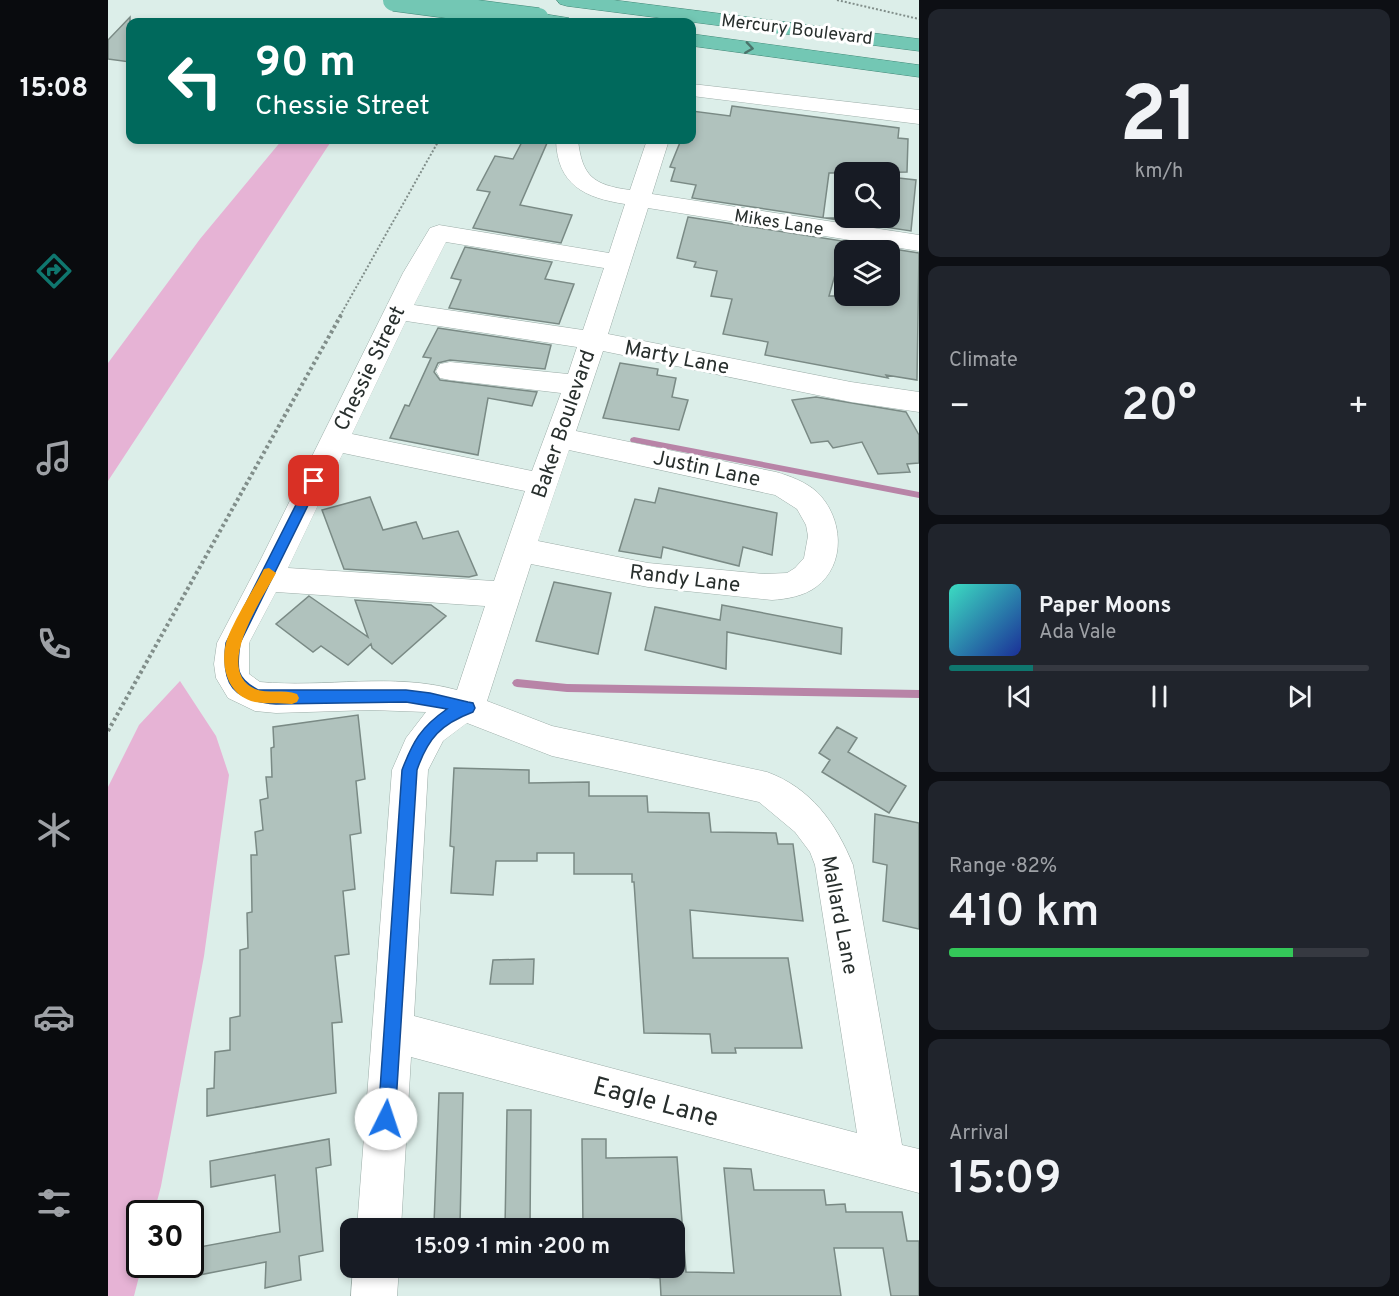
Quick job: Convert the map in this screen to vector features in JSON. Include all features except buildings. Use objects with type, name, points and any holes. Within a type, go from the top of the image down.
[{"type":"highway","points":[[394,0],[530,18]]},
{"type":"highway","name":"Mercury Boulevard","points":[[567,0],[919,45]]},
{"type":"highway","name":"Mercury Boulevard","points":[[696,41],[919,73]]},
{"type":"street","points":[[696,90],[919,117]]},
{"type":"street","name":"Mikes Lane","points":[[567,144],[569,166],[578,179],[607,194],[919,243]]},
{"type":"street","name":"Baker Boulevard","points":[[468,708],[542,484],[578,385],[657,144]]},
{"type":"street","name":"Chessie Street","points":[[468,708],[406,696],[255,696],[240,688],[233,678],[233,643],[439,233],[618,262]]},
{"type":"street","name":"Marty Lane","points":[[398,311],[592,340],[850,392],[919,402]]},
{"type":"street","points":[[450,371],[578,385]]},
{"type":"street","name":"Justin Lane","points":[[559,438],[776,483],[794,491],[810,504],[820,519],[824,540]]},
{"type":"street","points":[[333,441],[542,484]]},
{"type":"street","name":"Randy Lane","points":[[521,550],[648,575],[782,587],[798,582],[810,574],[820,560],[824,540]]},
{"type":"street","points":[[266,579],[505,595]]},
{"type":"street","points":[[380,1218],[410,770],[418,747],[433,727],[454,711],[468,708]]},
{"type":"street","name":"Mallard Lane","points":[[468,708],[498,722],[553,741],[767,788],[796,807],[812,823],[830,853],[834,865],[901,1166]]},
{"type":"street","name":"Eagle Lane","points":[[392,1031],[901,1166]]},
{"type":"street","points":[[374,1296],[375,1278]]},
{"type":"path","points":[[837,0],[919,19]]},
{"type":"path","points":[[108,730],[437,144]]},
{"type":"shaded area","points":[[279,144],[329,144],[108,481],[108,363],[200,239]]},
{"type":"shaded area","points":[[180,681],[216,736],[229,775],[204,956],[161,1186],[157,1200],[126,1200],[126,1278],[139,1278],[134,1296],[108,1296],[108,787],[139,725]]},
{"type":"waterway","points":[[634,440],[919,495]]},
{"type":"waterway","points":[[517,683],[567,688],[919,694]]},
{"type":"slow traffic","points":[[269,573],[233,643],[231,664],[233,678],[240,688],[255,696],[292,698]]},
{"type":"route","points":[[314,481],[233,643],[231,664],[233,678],[240,688],[255,696],[276,698],[406,696],[468,708],[454,711],[433,727],[418,747],[410,770],[386,1119]]}]
